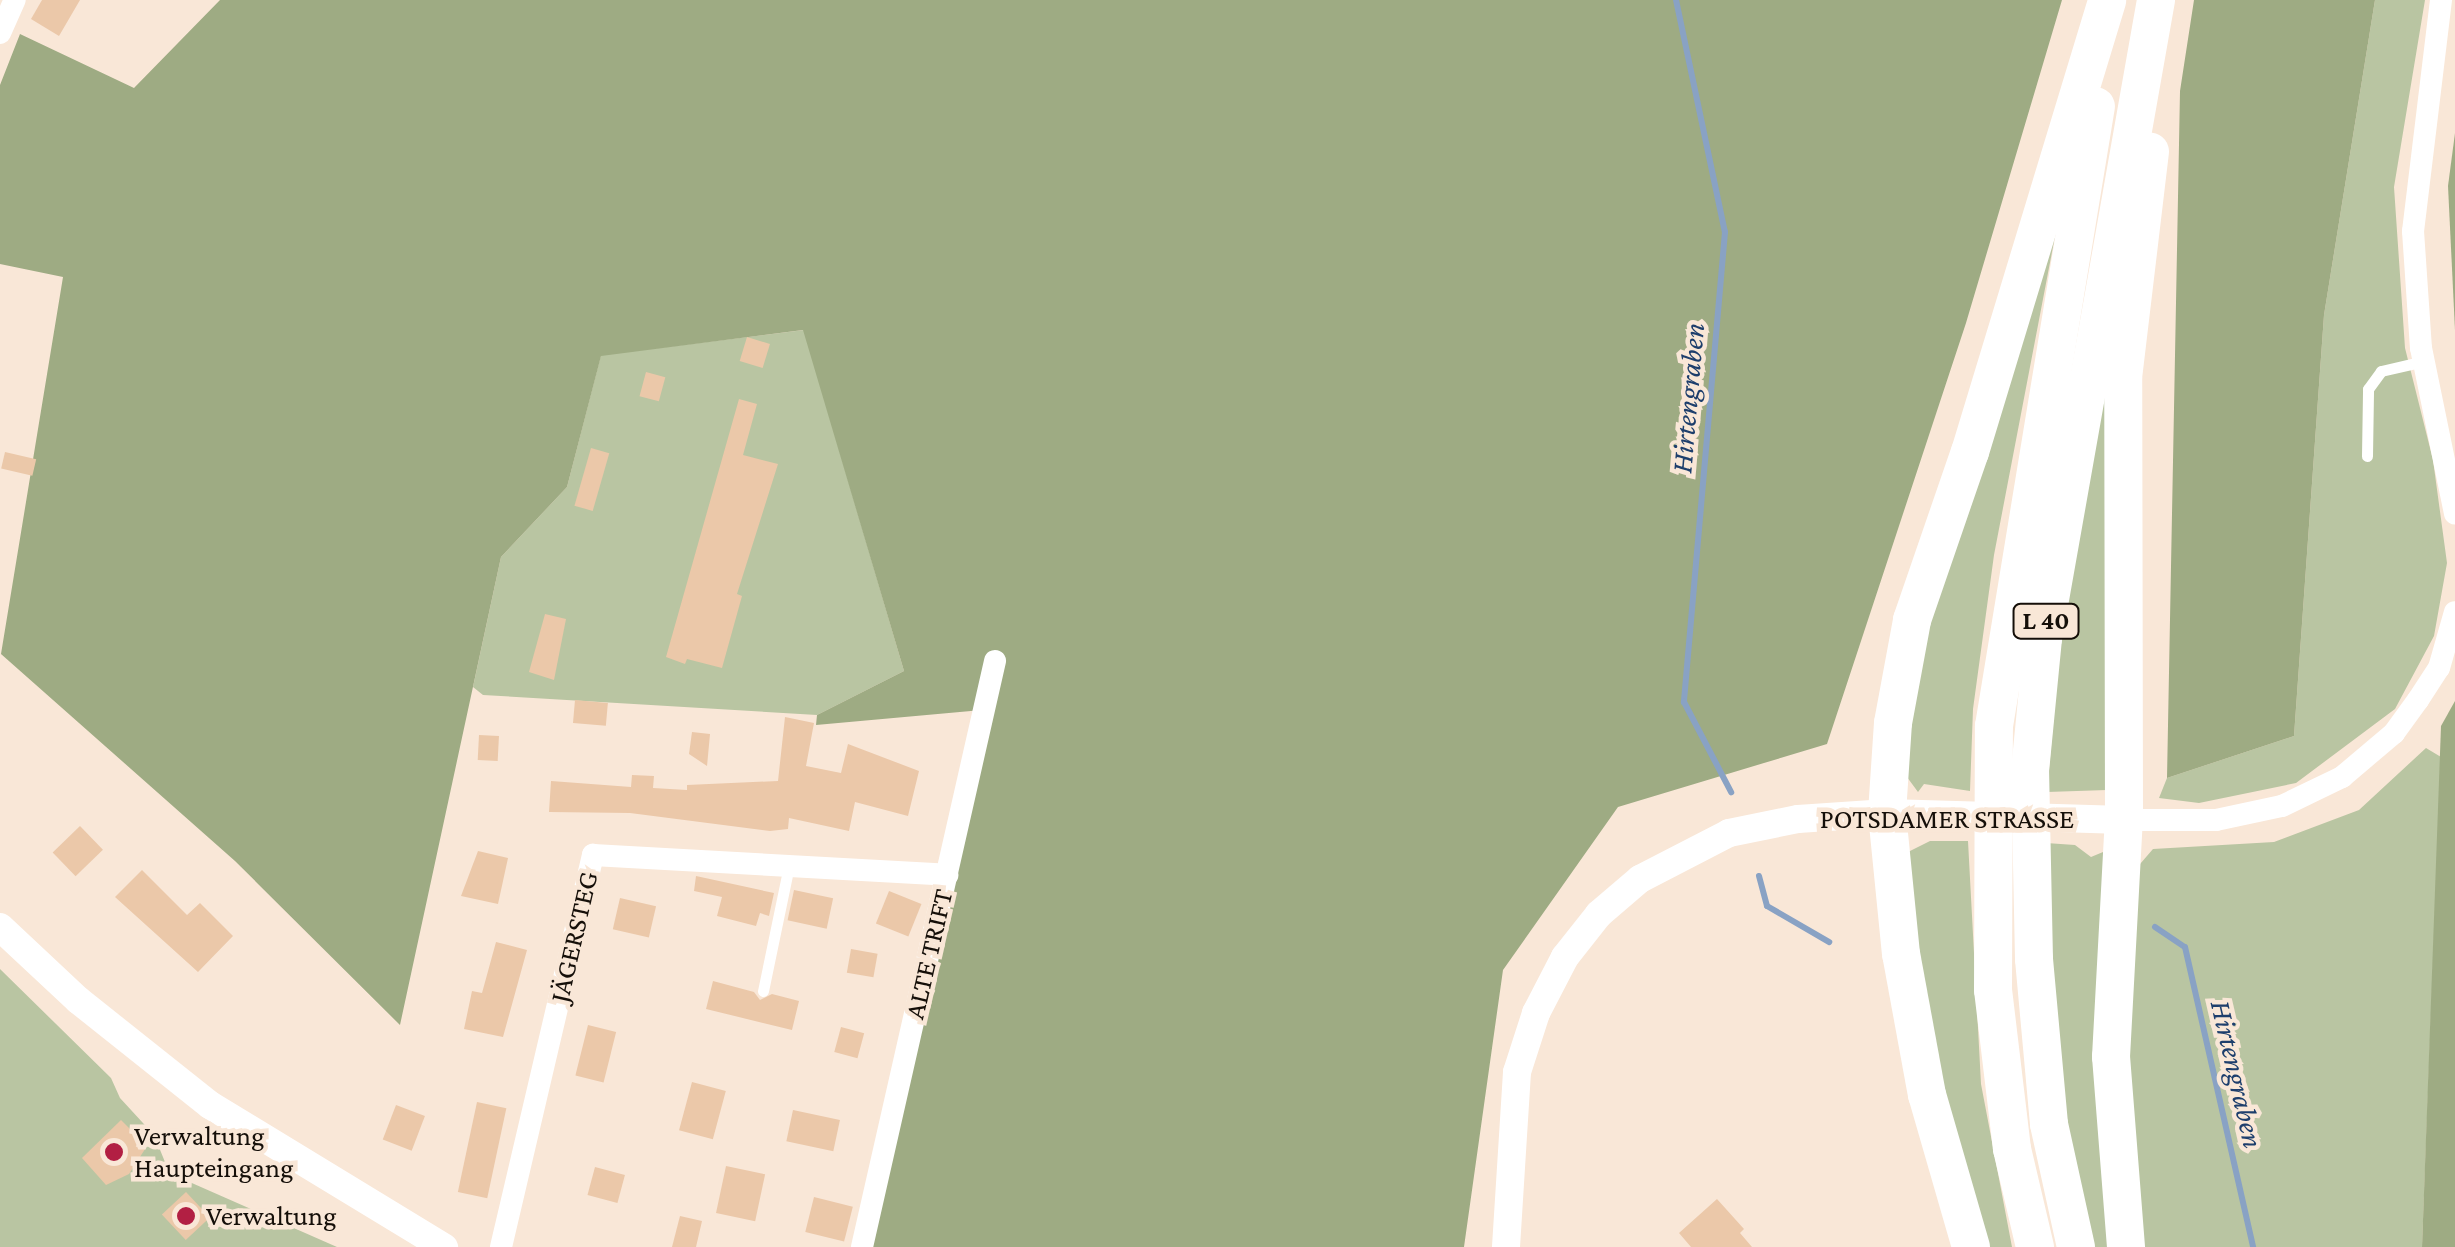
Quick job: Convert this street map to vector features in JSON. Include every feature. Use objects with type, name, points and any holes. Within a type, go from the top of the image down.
[{"type":"highway","points":[[1971,1247],[1927,1095],[1901,954],[1887,813],[1893,723],[1912,620],[2107,0]]},
{"type":"highway","name":"L 40","points":[[2035,1247],[1998,1048],[1989,851],[1994,726],[2115,0]]},
{"type":"highway","name":"L 40","points":[[2076,1247],[2049,1124],[2034,959],[2030,771],[2043,638],[2156,0]]},
{"type":"highway","points":[[2126,1247],[2111,1057],[2124,820],[2123,378],[2164,0]]},
{"type":"street","points":[[0,33],[14,0]]},
{"type":"street","points":[[2441,0],[2413,231],[2424,361],[2455,514]]},
{"type":"street","name":"POTSDAMER STRASSE","points":[[1506,1247],[1517,1072],[1551,980],[1598,914],[1667,861],[1729,832],[1887,813],[2064,820],[2216,820],[2282,806],[2342,777],[2394,733],[2439,668],[2455,612]]},
{"type":"street","name":"ALTE TRIFT","points":[[862,1247],[995,661]]},
{"type":"street","name":"JÄGERSTEG","points":[[501,1247],[593,855],[947,875]]},
{"type":"street","points":[[0,927],[78,1000],[210,1105],[444,1247]]},
{"type":"lane","points":[[2368,456],[2368,389],[2381,371],[2424,361]]},
{"type":"lane","points":[[763,991],[789,866]]},
{"type":"green space","points":[[220,0],[2062,0],[1966,323],[1827,744],[1618,807],[1503,970],[1464,1247],[867,1247],[982,710],[816,725],[817,715],[904,671],[803,330],[601,356],[567,487],[501,557],[400,1025],[235,861],[1,654],[63,277],[0,264],[0,85],[20,34],[134,88]]},
{"type":"green space","points":[[2194,0],[2375,0],[2324,315],[2294,736],[2167,778],[2180,91]]},
{"type":"green space","points":[[2375,0],[2425,0],[2394,187],[2405,348],[2433,460],[2447,563],[2434,636],[2395,709],[2296,783],[2199,803],[2159,798],[2167,778],[2294,736],[2324,315]]},
{"type":"green space","points":[[2455,133],[2455,330],[2448,186]]},
{"type":"green space","points":[[2061,205],[1994,555],[1973,709],[1970,791],[1924,784],[1918,792],[1904,773],[1907,685]]},
{"type":"green space","points":[[2122,282],[2107,790],[2047,792],[2062,623]]},
{"type":"green space","points":[[804,330],[904,671],[817,715],[483,695],[473,687],[501,557],[567,487],[601,355]]},
{"type":"green space","points":[[2455,701],[2455,1247],[2422,1247],[2441,726]]},
{"type":"green space","points":[[2426,748],[2441,757],[2422,1247],[2139,1247],[2127,1090],[2134,871],[2153,849],[2274,842],[2359,810]]},
{"type":"green space","points":[[1930,841],[1968,841],[1981,1084],[2012,1247],[1980,1247],[1947,1147],[1904,854]]},
{"type":"green space","points":[[2046,843],[2075,845],[2091,857],[2103,852],[2107,866],[2117,1247],[2093,1247],[2069,1139],[2054,1013]]},
{"type":"green space","points":[[0,969],[111,1078],[120,1098],[154,1135],[165,1162],[185,1180],[337,1247],[0,1247]]},
{"type":"building","points":[[42,0],[80,0],[59,36],[31,19]]},
{"type":"building","points":[[747,337],[770,344],[763,368],[740,361]]},
{"type":"building","points":[[646,372],[665,377],[659,401],[640,396]]},
{"type":"building","points":[[739,399],[757,404],[743,455],[778,464],[737,594],[742,596],[722,668],[687,659],[685,664],[666,657]]},
{"type":"building","points":[[591,448],[609,453],[593,511],[574,506]]},
{"type":"building","points":[[5,452],[36,459],[32,476],[1,469]]},
{"type":"building","points":[[545,614],[566,619],[554,680],[529,672]]},
{"type":"building","points":[[575,700],[608,703],[606,726],[573,723]]},
{"type":"building","points":[[785,717],[814,723],[806,766],[841,773],[848,744],[919,771],[908,816],[855,802],[849,831],[789,818],[788,829],[770,831],[630,813],[549,812],[551,781],[631,787],[632,775],[654,776],[653,788],[687,790],[687,785],[778,781]]},
{"type":"building","points":[[692,732],[710,734],[707,766],[689,754]]},
{"type":"building","points":[[479,735],[499,736],[498,761],[478,760]]},
{"type":"building","points":[[80,826],[103,850],[76,876],[53,852]]},
{"type":"building","points":[[478,851],[508,858],[498,904],[461,896]]},
{"type":"building","points":[[142,870],[187,915],[200,903],[233,936],[198,972],[115,897]]},
{"type":"building","points":[[696,876],[774,893],[769,916],[760,913],[756,926],[717,916],[722,897],[694,891]]},
{"type":"building","points":[[794,890],[833,898],[827,929],[788,920]]},
{"type":"building","points":[[889,891],[921,904],[908,937],[876,923]]},
{"type":"building","points":[[620,898],[656,906],[649,938],[613,929]]},
{"type":"building","points":[[496,942],[527,950],[503,1037],[464,1029],[472,991],[482,993]]},
{"type":"building","points":[[851,949],[878,954],[873,977],[847,973]]},
{"type":"building","points":[[713,981],[754,992],[760,1000],[772,994],[799,1001],[792,1030],[706,1009]]},
{"type":"building","points":[[588,1025],[616,1032],[604,1082],[575,1075]]},
{"type":"building","points":[[841,1027],[864,1033],[857,1058],[834,1052]]},
{"type":"building","points":[[692,1082],[726,1091],[713,1139],[679,1130]]},
{"type":"building","points":[[477,1102],[506,1108],[487,1198],[458,1192]]},
{"type":"building","points":[[396,1105],[425,1116],[412,1151],[383,1140]]},
{"type":"building","points":[[793,1110],[840,1120],[833,1151],[786,1141]]},
{"type":"building","name":"Verwaltung Haupteingang","points":[[121,1120],[147,1146],[129,1174],[106,1185],[82,1158]]},
{"type":"building","points":[[726,1166],[765,1174],[755,1221],[716,1213]]},
{"type":"building","points":[[595,1167],[625,1175],[617,1203],[587,1195]]},
{"type":"building","name":"Verwaltung","points":[[186,1192],[210,1218],[186,1240],[162,1215]]},
{"type":"building","points":[[814,1197],[853,1207],[844,1242],[805,1232]]},
{"type":"building","points":[[1717,1199],[1744,1229],[1740,1233],[1752,1247],[1691,1247],[1679,1233]]},
{"type":"building","points":[[680,1216],[702,1221],[696,1247],[672,1247]]},
{"type":"waterway","name":"Hirtengraben","points":[[1676,0],[1725,232],[1684,702],[1731,792]]},
{"type":"waterway","name":"Hirtengraben","points":[[1759,876],[1767,906],[1829,942]]},
{"type":"waterway","name":"Hirtengraben","points":[[2155,927],[2185,947],[2253,1247]]},
{"type":"place","name":"Verwaltung Haupteingang","points":[[114,1152]]},
{"type":"place","name":"Verwaltung","points":[[186,1216]]}]
